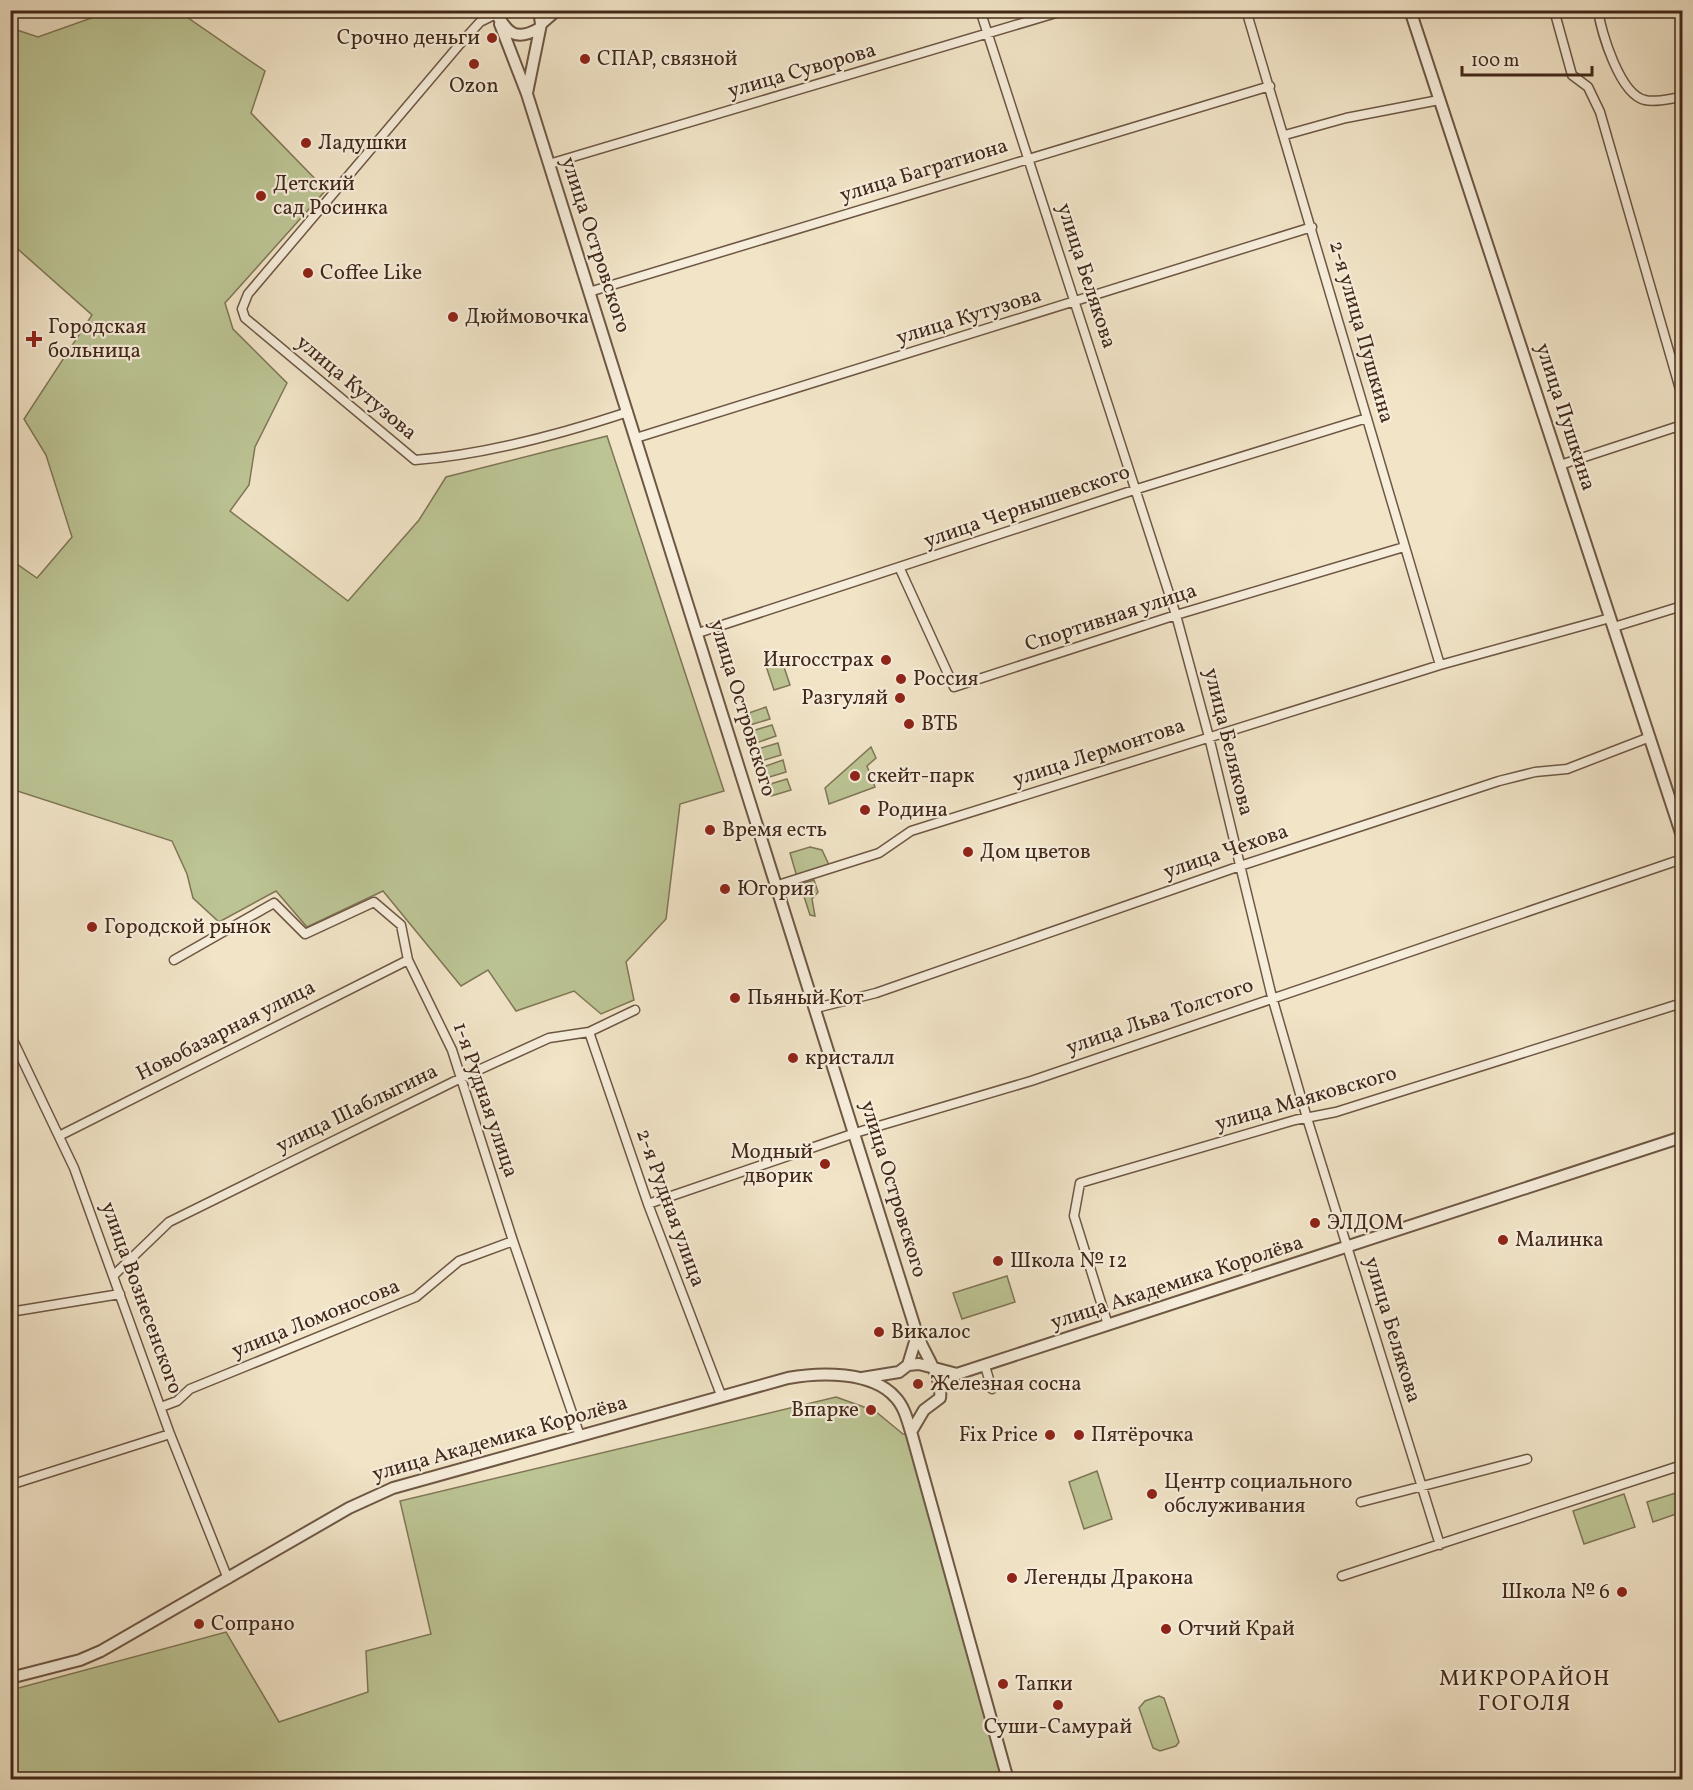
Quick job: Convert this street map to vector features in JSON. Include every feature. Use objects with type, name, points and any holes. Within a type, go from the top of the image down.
[{"type":"street","name":"улица Островского","points":[[527,94],[540,26],[539,10]]},
{"type":"street","name":"улица Белякова","points":[[980,10],[1176,615],[1209,737],[1272,997],[1307,1118],[1440,1545]]},
{"type":"street","name":"улица Суворова","points":[[549,164],[1066,10]]},
{"type":"street","name":"2-я улица Пушкина","points":[[1246,10],[1285,135],[1440,664]]},
{"type":"street","name":"улица Пушкина","points":[[1410,10],[1683,836]]},
{"type":"street","points":[[1554,10],[1572,75],[1588,87],[1600,112],[1683,396]]},
{"type":"street","points":[[1598,10],[1601,33],[1624,83],[1633,93],[1644,100],[1683,97]]},
{"type":"street","points":[[497,15],[514,34],[530,34],[552,11]]},
{"type":"street","name":"улица Островского","points":[[497,15],[527,94],[699,633],[917,1334],[932,1368]]},
{"type":"street","name":"улица Кутузова","points":[[497,15],[480,22],[460,44],[248,294],[242,309],[245,318],[415,460],[457,455],[584,426],[628,412]]},
{"type":"street","name":"улица Багратиона","points":[[589,292],[1270,86]]},
{"type":"street","points":[[1285,135],[1346,118],[1439,100]]},
{"type":"street","name":"улица Кутузова","points":[[636,438],[1076,303],[1312,227]]},
{"type":"street","name":"улица Чернышевского","points":[[699,633],[900,569],[1137,489],[1367,418]]},
{"type":"street","points":[[1560,465],[1683,425]]},
{"type":"street","name":"Спортивная улица","points":[[900,569],[954,687],[1176,615],[1404,547]]},
{"type":"street","name":"улица Лермонтова","points":[[778,885],[879,853],[911,831],[1440,664],[1683,606]]},
{"type":"street","name":"улица Чехова","points":[[816,1008],[876,993],[1240,866],[1499,781],[1535,772],[1568,769],[1650,737]]},
{"type":"street","name":"улица Льва Толстого","points":[[648,1204],[855,1133],[1031,1081],[1272,997],[1683,859]]},
{"type":"street","name":"1-я Рудная улица","points":[[174,960],[274,903],[305,934],[374,902],[401,925],[408,960],[448,1041],[580,1436]]},
{"type":"street","name":"Новобазарная улица","points":[[61,1135],[408,960]]},
{"type":"street","name":"улица Маяковского","points":[[1108,1325],[1074,1216],[1080,1183],[1307,1118],[1336,1112],[1683,1004]]},
{"type":"street","name":"улица Шаблыгина","points":[[114,1275],[169,1222],[460,1078],[549,1038],[589,1032],[635,1010]]},
{"type":"street","name":"2-я Рудная улица","points":[[589,1032],[648,1204],[721,1395]]},
{"type":"street","name":"улица Вознесенского","points":[[10,1034],[61,1135],[114,1275],[170,1434],[228,1579]]},
{"type":"street","name":"улица Академика Королёва","points":[[957,1374],[1683,1137]]},
{"type":"street","name":"улица Ломоносова","points":[[161,1407],[177,1401],[190,1389],[416,1298],[459,1261],[494,1250],[513,1241]]},
{"type":"street","points":[[10,1312],[120,1294]]},
{"type":"street","points":[[917,1334],[903,1368],[897,1399],[911,1432],[1008,1779]]},
{"type":"street","points":[[859,1378],[918,1364],[957,1374]]},
{"type":"street","points":[[986,1366],[992,1389]]},
{"type":"street","points":[[911,1432],[924,1410],[940,1398],[941,1389],[932,1368]]},
{"type":"street","name":"улица Академика Королёва","points":[[10,1678],[80,1660],[101,1651],[349,1508],[375,1495],[414,1481],[721,1395],[813,1373],[859,1378]]},
{"type":"street","points":[[941,1389],[957,1374]]},
{"type":"street","points":[[859,1378],[897,1399],[924,1410]]},
{"type":"street","points":[[10,1485],[170,1434]]},
{"type":"street","points":[[1360,1502],[1527,1459]]},
{"type":"street","points":[[1342,1576],[1683,1465]]},
{"type":"green space","points":[[111,11],[178,11],[265,71],[251,113],[326,190],[225,303],[233,329],[287,383],[255,447],[249,485],[230,511],[348,601],[419,520],[446,477],[607,436],[724,791],[680,804],[666,919],[626,962],[634,1000],[601,1014],[574,991],[516,1011],[488,970],[461,986],[383,891],[307,927],[276,891],[219,922],[193,898],[187,874],[172,841],[11,789],[11,560],[37,578],[72,537],[46,455],[24,419],[92,315],[11,243],[11,28],[38,37]]},
{"type":"green space","points":[[782,661],[790,685],[774,690],[766,666]]},
{"type":"green space","points":[[766,707],[770,719],[750,725],[746,714]]},
{"type":"green space","points":[[772,725],[776,736],[756,743],[752,731]]},
{"type":"green space","points":[[778,743],[781,755],[761,761],[758,749]]},
{"type":"green space","name":"скейт-парк","points":[[871,747],[876,758],[867,766],[875,787],[829,804],[825,788]]},
{"type":"green space","points":[[783,760],[786,772],[766,778],[763,767]]},
{"type":"green space","points":[[787,779],[791,790],[771,796],[767,785]]},
{"type":"green space","points":[[810,847],[822,850],[830,867],[797,877],[790,853]]},
{"type":"green space","points":[[814,880],[818,892],[812,899],[815,916],[810,915],[800,884]]},
{"type":"green space","points":[[1007,1276],[1015,1302],[962,1319],[953,1293]]},
{"type":"green space","points":[[836,1397],[875,1411],[903,1434],[912,1435],[1005,1780],[11,1780],[11,1690],[226,1632],[279,1722],[368,1692],[366,1651],[431,1634],[400,1501]]},
{"type":"green space","points":[[1097,1471],[1112,1519],[1084,1529],[1069,1482]]},
{"type":"green space","points":[[1682,1491],[1682,1512],[1653,1522],[1647,1502]]},
{"type":"green space","points":[[1624,1494],[1635,1527],[1584,1544],[1573,1511]]},
{"type":"green space","points":[[1159,1696],[1164,1698],[1179,1742],[1176,1746],[1160,1751],[1153,1748],[1139,1708],[1145,1701]]},
{"type":"place","name":"Срочно деньги","points":[[492,38]]},
{"type":"place","name":"СПАР, связной","points":[[585,59]]},
{"type":"place","name":"Ozon","points":[[474,64]]},
{"type":"place","name":"Ладушки","points":[[306,143]]},
{"type":"place","name":"Детский сад Росинка","points":[[261,196]]},
{"type":"place","name":"Coffee Like","points":[[308,273]]},
{"type":"place","name":"Дюймовочка","points":[[453,317]]},
{"type":"place","name":"Городская больница","points":[[34,339]]},
{"type":"place","name":"Ингосстрах","points":[[886,660]]},
{"type":"place","name":"Россия","points":[[901,679]]},
{"type":"place","name":"Разгуляй","points":[[900,698]]},
{"type":"place","name":"ВТБ","points":[[909,724]]},
{"type":"place","name":"скейт-парк","points":[[855,776]]},
{"type":"place","name":"Родина","points":[[865,810]]},
{"type":"place","name":"Время есть","points":[[710,830]]},
{"type":"place","name":"Дом цветов","points":[[968,852]]},
{"type":"place","name":"Югория","points":[[725,889]]},
{"type":"place","name":"Городской рынок","points":[[92,927]]},
{"type":"place","name":"Пьяный Кот","points":[[735,998]]},
{"type":"place","name":"кристалл","points":[[793,1058]]},
{"type":"place","name":"Модный дворик","points":[[825,1164]]},
{"type":"place","name":"ЭЛДОМ","points":[[1315,1223]]},
{"type":"place","name":"Малинка","points":[[1503,1240]]},
{"type":"place","name":"Школа № 12","points":[[998,1261]]},
{"type":"place","name":"Викалос","points":[[879,1332]]},
{"type":"place","name":"Железная сосна","points":[[918,1384]]},
{"type":"place","name":"Впарке","points":[[871,1410]]},
{"type":"place","name":"Fix Price","points":[[1050,1435]]},
{"type":"place","name":"Пятёрочка","points":[[1079,1435]]},
{"type":"place","name":"Центр социального обслуживания","points":[[1152,1494]]},
{"type":"place","name":"Легенды Дракона","points":[[1012,1578]]},
{"type":"place","name":"Школа № 6","points":[[1622,1592]]},
{"type":"place","name":"Сопрано","points":[[199,1624]]},
{"type":"place","name":"Отчий Край","points":[[1166,1629]]},
{"type":"place","name":"Тапки","points":[[1003,1684]]},
{"type":"place","name":"Суши-Самурай","points":[[1058,1705]]},
{"type":"district","name":"МИКРОРАЙОН ГОГОЛЯ","points":[[1525,1692]]}]
